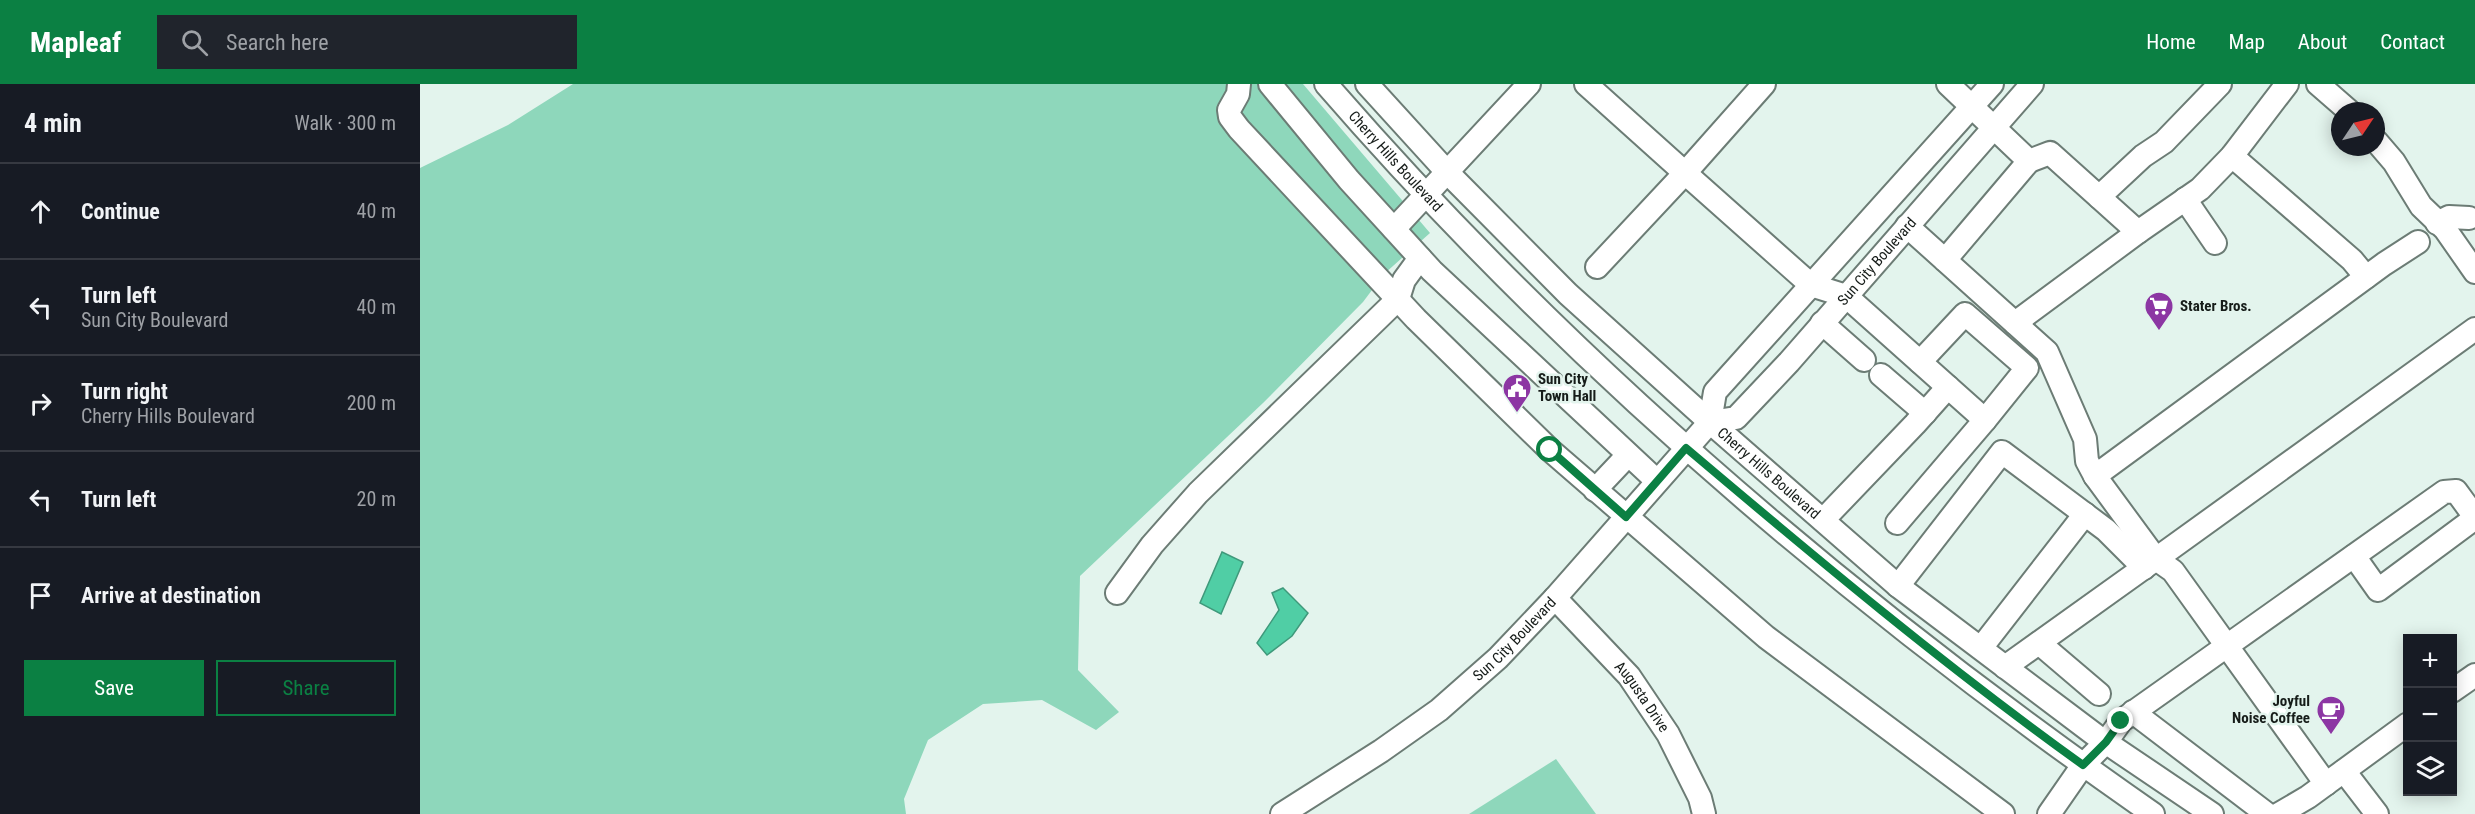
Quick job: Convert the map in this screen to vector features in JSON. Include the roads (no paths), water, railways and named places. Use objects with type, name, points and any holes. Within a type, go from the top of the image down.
[{"type":"street","name":"Cherry Hills Boulevard","points":[[1326,84],[1427,196],[1586,356],[1686,448],[1853,589],[2029,726],[2153,814]]},
{"type":"street","name":"Cherry Hills Boulevard","points":[[1367,84],[1448,173],[1568,294],[1898,586],[2106,742],[2212,814]]},
{"type":"street","points":[[1394,229],[1529,84]]},
{"type":"street","points":[[1586,84],[1811,285],[1846,297],[1985,420]]},
{"type":"street","points":[[1597,267],[1764,84]]},
{"type":"street","points":[[1948,84],[1973,105],[2029,161]]},
{"type":"street","points":[[1710,422],[1715,392],[1992,84]]},
{"type":"street","name":"Sun City Boulevard","points":[[1281,814],[1381,751],[1438,710],[1498,658],[1555,598],[1710,422],[1736,418],[1846,297],[2032,84]]},
{"type":"street","points":[[2099,197],[2143,156],[2164,142],[2220,84]]},
{"type":"street","points":[[2015,323],[2200,189],[2232,156],[2287,84]]},
{"type":"street","points":[[2318,84],[2339,102]]},
{"type":"street","points":[[1657,482],[1420,258],[1349,180],[1278,92],[1265,96],[1239,89],[1229,110],[1230,117],[1239,129],[1398,299],[1550,450],[1766,637],[2003,814]]},
{"type":"street","points":[[2385,152],[2421,206],[2445,229],[2475,272]]},
{"type":"street","points":[[1945,260],[2029,161],[2050,153],[2138,232]]},
{"type":"street","points":[[2232,156],[2352,260],[2366,277]]},
{"type":"street","points":[[2185,199],[2215,243]]},
{"type":"street","points":[[2437,223],[2449,217],[2469,218]]},
{"type":"street","points":[[1907,226],[2047,352],[2085,439],[2087,461],[2150,564]]},
{"type":"street","points":[[2095,476],[2366,277],[2418,242]]},
{"type":"street","points":[[1117,593],[1152,545],[1198,493],[1398,299],[1404,280],[1420,258]]},
{"type":"street","points":[[1897,523],[2027,368],[1965,314],[1920,362]]},
{"type":"street","points":[[1822,323],[1864,360]]},
{"type":"street","points":[[2005,667],[2475,329]]},
{"type":"street","points":[[1881,375],[1925,413]]},
{"type":"street","points":[[1823,520],[1947,387]]},
{"type":"street","points":[[1898,586],[2002,452],[2150,564],[2173,571],[2227,645],[2335,777],[2377,814]]},
{"type":"street","points":[[1595,490],[1628,455]]},
{"type":"street","points":[[2049,814],[2083,765],[2106,742],[2121,721],[2444,492],[2456,492],[2475,518],[2378,590],[2354,556]]},
{"type":"street","points":[[1981,648],[2085,514]]},
{"type":"street","name":"Augusta Drive","points":[[1555,598],[1629,676],[1668,734],[1700,798],[1704,814]]},
{"type":"street","points":[[2039,643],[2099,694]]},
{"type":"street","points":[[2456,688],[2475,675]]},
{"type":"street","points":[[2133,712],[2267,814]]},
{"type":"street","points":[[2279,814],[2403,728]]},
{"type":"place","name":"Stater Bros.","points":[[2159,332]]},
{"type":"place","name":"Sun City Town Hall","points":[[1517,414]]},
{"type":"place","name":"Joyful Noise Coffee","points":[[2331,736]]}]
